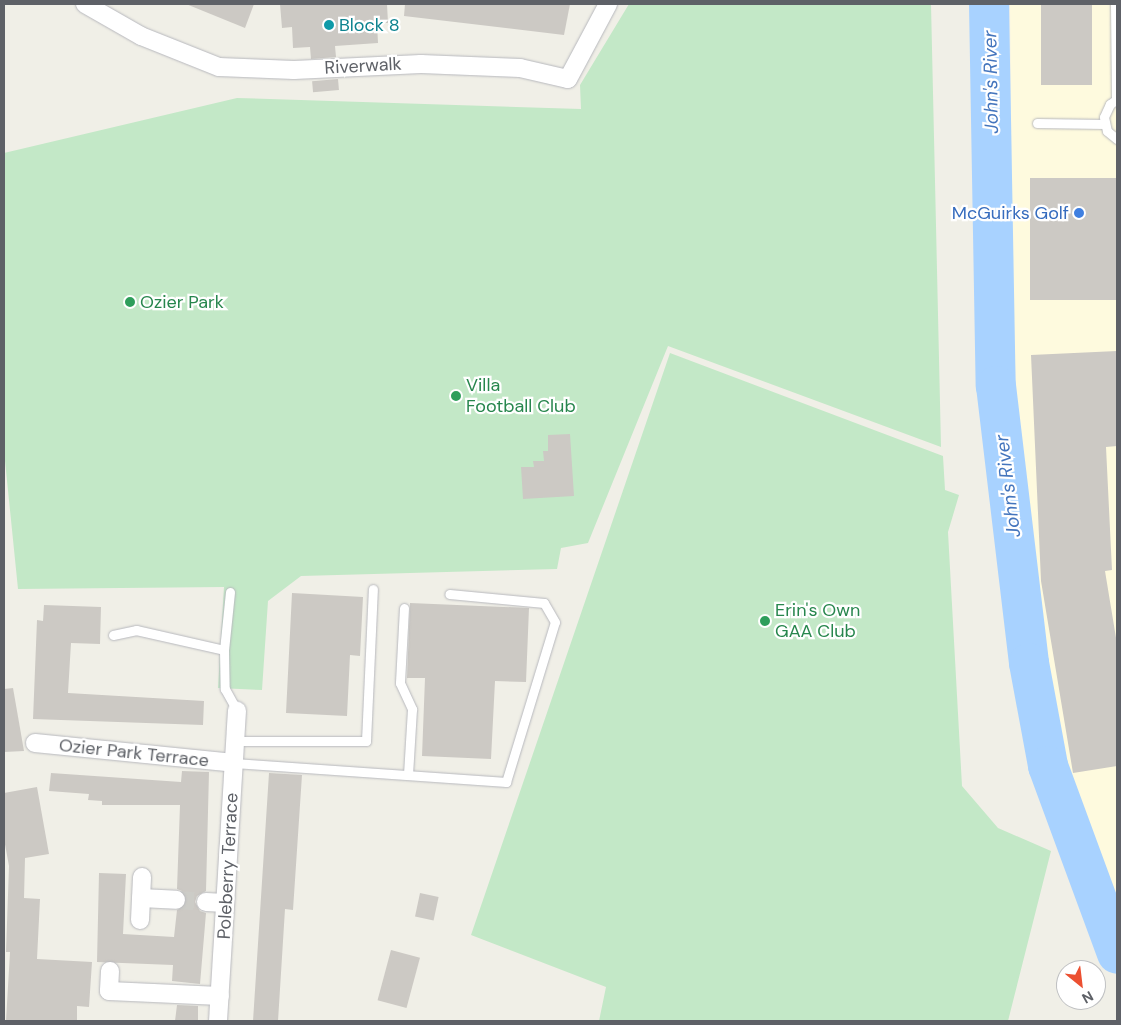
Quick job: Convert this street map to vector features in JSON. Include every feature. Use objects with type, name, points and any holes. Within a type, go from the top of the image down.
[{"type":"street","name":"Riverwalk","points":[[85,4],[141,36],[219,67],[294,70],[421,64],[520,68],[568,79],[608,4]]},
{"type":"street","name":"Poleberry Terrace","points":[[218,1021],[237,711]]},
{"type":"street","name":"Ozier Park Terrace","points":[[35,743],[234,763]]},
{"type":"street","points":[[140,920],[142,876]]},
{"type":"street","points":[[141,898],[176,900]]},
{"type":"street","points":[[206,902],[225,902]]},
{"type":"street","points":[[110,971],[109,990],[220,996]]},
{"type":"lane","points":[[1104,124],[1106,110],[1117,100],[1115,4]]},
{"type":"lane","points":[[1037,123],[1104,124],[1117,139]]},
{"type":"lane","points":[[235,741],[366,741],[372,589]]},
{"type":"lane","points":[[230,592],[224,650],[225,689],[237,711]]},
{"type":"lane","points":[[234,763],[506,782],[555,622],[544,603],[449,594]]},
{"type":"lane","points":[[404,608],[400,683],[412,708],[408,775]]},
{"type":"lane","points":[[113,635],[136,630],[224,650]]},
{"type":"shaded area","points":[[1010,4],[1117,4],[1117,910],[1059,765],[1023,515],[1013,326]]},
{"type":"green space","name":"Villa Football Club","points":[[629,4],[931,4],[941,447],[668,346],[588,543],[561,548],[557,569],[301,576],[268,601],[262,690],[218,688],[224,587],[18,589],[4,451],[4,153],[237,98],[581,109],[580,85]]},
{"type":"green space","name":"Erin's Own GAA Club","points":[[670,353],[943,456],[945,490],[959,495],[948,532],[962,786],[998,828],[1051,851],[1008,1021],[599,1021],[606,987],[471,935]]},
{"type":"building","points":[[186,4],[254,4],[245,28]]},
{"type":"building","name":"Block 8","points":[[280,4],[387,4],[388,23],[377,23],[378,43],[335,46],[336,57],[311,59],[310,47],[293,48],[292,27],[282,28]]},
{"type":"building","points":[[405,4],[570,4],[564,35],[404,16]]},
{"type":"building","points":[[1041,4],[1092,4],[1092,85],[1041,85]]},
{"type":"building","points":[[338,79],[339,90],[313,92],[312,81]]},
{"type":"building","points":[[1030,178],[1117,178],[1117,300],[1030,300]]},
{"type":"building","points":[[1117,351],[1117,446],[1106,447],[1112,570],[1105,571],[1117,644],[1117,766],[1073,773],[1041,581],[1031,355]]},
{"type":"building","points":[[570,434],[574,496],[523,499],[521,467],[534,467],[533,461],[544,461],[543,451],[548,451],[548,435]]},
{"type":"building","points":[[292,593],[363,597],[360,656],[350,655],[347,716],[286,713]]},
{"type":"building","points":[[410,603],[529,608],[526,682],[495,681],[491,759],[422,756],[425,678],[407,678]]},
{"type":"building","points":[[44,605],[101,607],[100,644],[71,643],[68,693],[204,701],[203,725],[33,719],[37,620],[43,621]]},
{"type":"building","points":[[13,688],[24,751],[4,752],[4,689]]},
{"type":"building","points":[[182,771],[209,772],[206,891],[197,896],[195,902],[200,911],[206,913],[200,984],[172,981],[173,965],[97,962],[99,873],[126,874],[123,934],[174,937],[177,910],[185,906],[187,900],[182,891],[177,889],[180,805],[102,805],[102,801],[88,800],[89,794],[49,791],[51,773],[181,782]]},
{"type":"building","points":[[269,773],[302,775],[293,910],[285,909],[278,1021],[253,1021]]},
{"type":"building","points":[[37,787],[49,854],[25,858],[24,898],[40,899],[37,959],[92,962],[89,1007],[77,1006],[77,1021],[6,1021],[10,952],[6,952],[9,866],[4,839],[4,793]]},
{"type":"building","points":[[420,893],[439,897],[434,920],[415,916]]},
{"type":"building","points":[[391,950],[420,958],[407,1008],[378,1000]]},
{"type":"building","points":[[177,1005],[198,1006],[198,1021],[175,1021]]},
{"type":"waterway","name":"John's River","points":[[989,4],[996,386],[1029,663],[1048,766],[1117,954]]},
{"type":"tunnel","points":[[176,900],[206,902]]},
{"type":"place","name":"Block 8","points":[[329,25]]},
{"type":"place","name":"McGuirks Golf","points":[[1079,213]]},
{"type":"place","name":"Ozier Park","points":[[130,302]]},
{"type":"place","name":"Villa Football Club","points":[[456,396]]},
{"type":"place","name":"Erin's Own GAA Club","points":[[765,621]]}]
